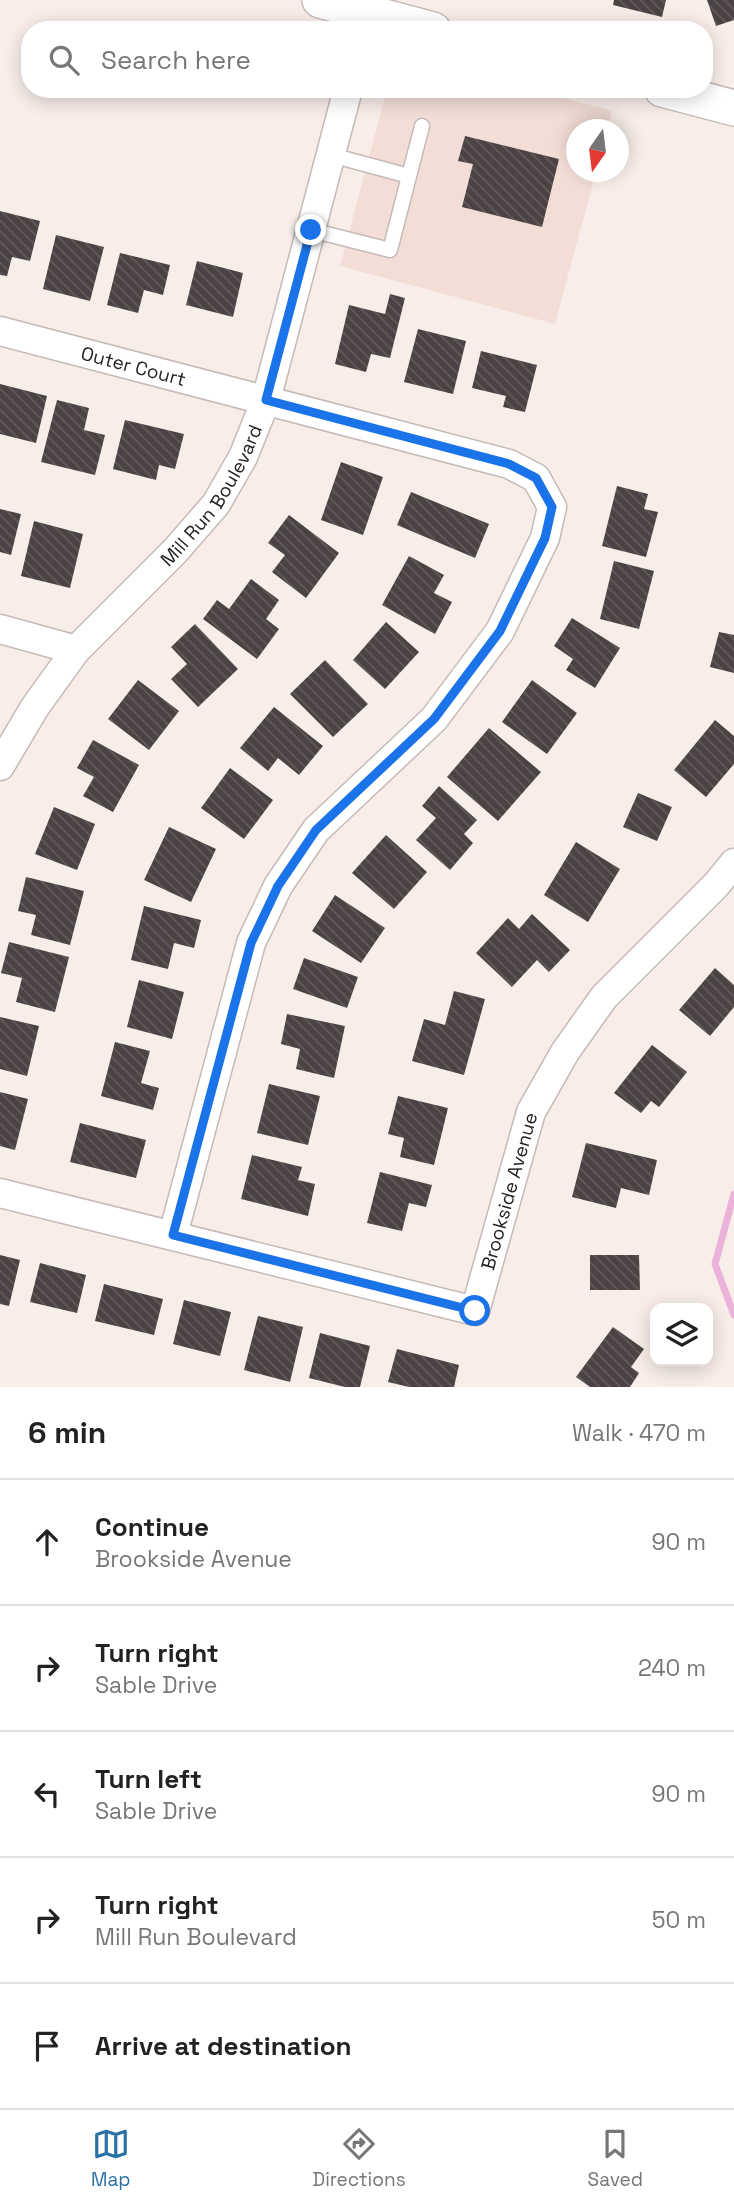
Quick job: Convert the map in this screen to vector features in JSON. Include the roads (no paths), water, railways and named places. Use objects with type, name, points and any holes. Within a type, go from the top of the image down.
[{"type":"street","points":[[320,0],[396,21]]},
{"type":"street","name":"Mill Run Boulevard","points":[[0,766],[35,707],[76,650],[175,551],[216,504],[243,457],[266,400],[346,98]]},
{"type":"street","points":[[696,98],[734,108]]},
{"type":"street","name":"Outer Court","points":[[0,331],[509,464],[536,478],[552,507],[545,538],[500,631],[434,719],[316,830],[278,886],[251,943],[173,1235]]},
{"type":"street","points":[[0,629],[76,650]]},
{"type":"street","name":"Brookside Avenue","points":[[0,1193],[475,1311],[531,1112],[544,1088],[604,997],[716,886],[734,863]]},
{"type":"lane","points":[[311,230],[390,250],[422,126]]},
{"type":"lane","points":[[331,155],[409,176]]},
{"type":"waterway","points":[[734,1194],[715,1264],[734,1315]]}]
